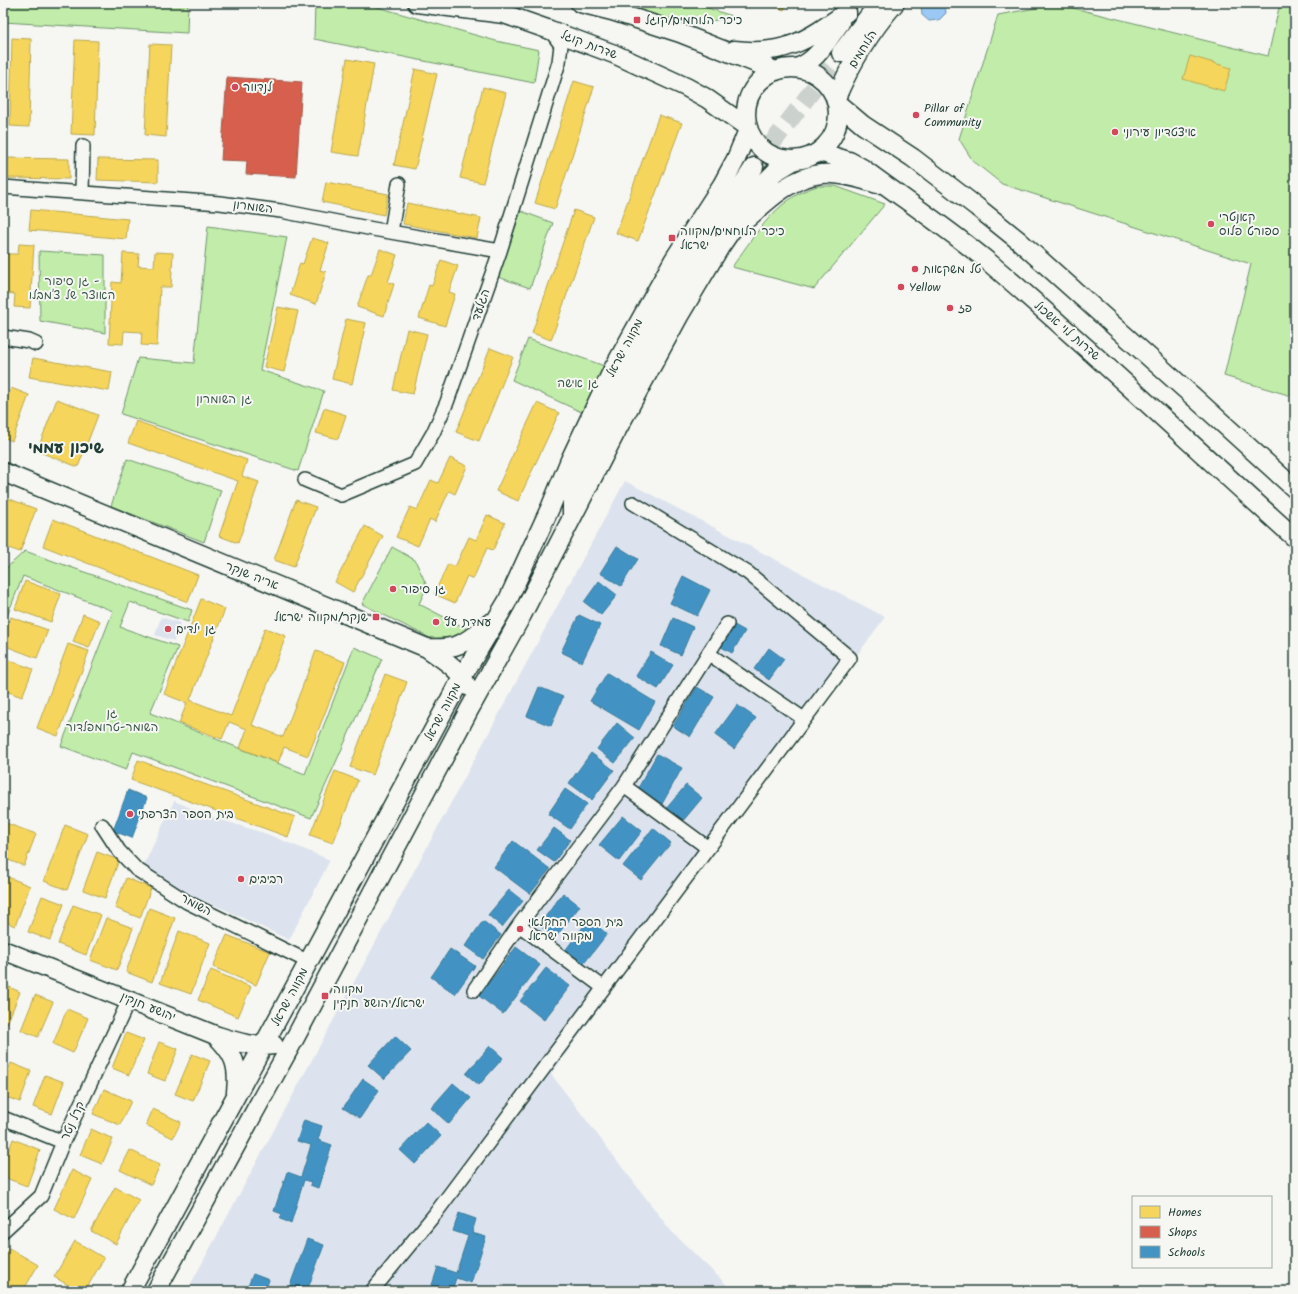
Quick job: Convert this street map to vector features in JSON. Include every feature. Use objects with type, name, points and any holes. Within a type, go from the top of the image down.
[{"type":"main road","name":"שדרות קוגל","points":[[417,3],[504,14],[614,54],[686,86],[706,98],[747,129]]},
{"type":"main road","points":[[580,3],[647,22],[776,71]]},
{"type":"main road","points":[[841,53],[879,3]]},
{"type":"main road","name":"הלוחמים","points":[[836,101],[861,49],[895,3]]},
{"type":"main road","points":[[710,45],[746,51],[778,50],[805,40],[851,8]]},
{"type":"main road","points":[[796,68],[814,58],[851,8]]},
{"type":"main road","points":[[836,101],[838,119],[836,130],[831,140],[819,152],[804,160],[782,160],[771,156],[762,150],[747,129],[747,104],[750,94],[755,86],[764,77],[784,68],[796,68],[815,74],[827,84],[836,101],[864,125],[898,147],[1018,240],[1295,489]]},
{"type":"main road","name":"מקווה ישראל","points":[[130,1291],[264,1046],[462,677],[499,617],[518,580],[570,460],[623,350],[672,261],[722,185],[736,159],[747,129]]},
{"type":"main road","name":"שדרות לוי אשכול","points":[[819,152],[845,160],[862,168],[955,236],[990,264],[1102,362],[1295,538]]},
{"type":"main road","name":"מקווה ישראל","points":[[156,1291],[295,1038],[522,615],[649,369],[720,248],[764,184],[775,172],[793,161]]},
{"type":"main road","points":[[572,519],[572,491],[615,400],[665,308],[694,259],[754,167]]},
{"type":"main road","points":[[720,248],[742,223],[760,207],[788,186],[807,178],[821,174],[837,175],[859,179],[889,188]]},
{"type":"main road","name":"אריה שנקר","points":[[3,472],[427,648],[448,663],[462,677],[469,692],[471,701],[470,710]]},
{"type":"main road","points":[[551,506],[572,491]]},
{"type":"main road","points":[[427,648],[452,648],[463,644],[499,617]]},
{"type":"main road","name":"יהושע חנקין","points":[[3,950],[215,1035],[242,1043],[264,1046],[277,1044],[295,1038]]},
{"type":"main road","points":[[215,1035],[229,1050],[234,1060],[237,1070],[235,1097]]},
{"type":"street","name":"הגלעד","points":[[305,480],[341,495],[415,464],[433,433],[447,402],[500,251],[559,62],[562,45],[550,30]]},
{"type":"street","points":[[82,193],[83,146]]},
{"type":"street","points":[[391,232],[399,184]]},
{"type":"street","name":"השומרון","points":[[3,187],[220,203],[281,211],[500,251]]},
{"type":"street","points":[[3,337],[36,344]]},
{"type":"street","points":[[372,1291],[435,1214],[850,658],[748,573],[633,503]]},
{"type":"street","points":[[474,990],[520,925],[624,786],[727,624]]},
{"type":"street","points":[[709,654],[804,720]]},
{"type":"street","points":[[624,786],[708,848]]},
{"type":"street","name":"השומר","points":[[102,825],[119,851],[136,868],[158,883],[187,902],[309,962]]},
{"type":"street","points":[[520,925],[604,988]]},
{"type":"street","name":"קרל נטר","points":[[3,1231],[41,1196],[63,1142],[129,1000]]},
{"type":"street","points":[[3,1118],[63,1142]]},
{"type":"shaded area","name":"בית הספר החקלאי מקווה ישראל","points":[[625,481],[885,617],[551,1074],[671,1231],[733,1291],[187,1291]]},
{"type":"shaded area","name":"גן ילדים","points":[[161,617],[180,623],[174,641],[155,635]]},
{"type":"shaded area","name":"רביבים","points":[[174,801],[215,818],[267,834],[330,860],[289,940],[226,910],[181,891],[143,867]]},
{"type":"green space","points":[[4,3],[188,3],[187,33],[3,22]]},
{"type":"green space","points":[[315,3],[367,4],[496,41],[539,50],[534,83],[314,39]]},
{"type":"green space","points":[[600,3],[693,3],[735,17],[686,25]]},
{"type":"green space","name":"קאנטרי ספורט פלוס","points":[[1280,3],[1295,3],[1295,397],[1224,376],[1251,264],[1002,184],[973,161],[959,139],[998,15],[1057,4],[1268,56]]},
{"type":"green space","points":[[818,186],[835,186],[885,204],[814,289],[732,267],[772,214],[793,197]]},
{"type":"green space","points":[[521,211],[553,223],[530,288],[498,277]]},
{"type":"green space","name":"גן השומרון","points":[[208,226],[287,237],[260,370],[324,391],[298,471],[121,414],[138,358],[194,363]]},
{"type":"green space","name":"גן סיפור - האוצר של צ'מבלו","points":[[39,251],[105,255],[105,333],[40,321]]},
{"type":"green space","name":"גן אישה","points":[[528,339],[613,369],[590,416],[512,380]]},
{"type":"green space","points":[[127,459],[221,490],[204,542],[111,506]]},
{"type":"green space","points":[[392,547],[415,560],[427,586],[419,604],[469,630],[447,639],[430,638],[362,604]]},
{"type":"green space","name":"גן השומר-טרומפלדור","points":[[25,551],[192,610],[188,622],[130,602],[120,627],[178,647],[150,713],[305,774],[354,647],[382,659],[311,818],[133,752],[126,770],[61,746],[113,611],[23,576],[3,626],[3,571]]},
{"type":"water","points":[[923,3],[945,3],[946,13],[939,20],[929,21],[922,15],[921,5]]},
{"type":"building: Homes","points":[[767,3],[786,3],[784,10]]},
{"type":"building: Homes","points":[[12,38],[31,39],[29,127],[10,126]]},
{"type":"building: Homes","points":[[75,40],[98,41],[95,135],[71,134]]},
{"type":"building: Homes","points":[[150,44],[171,45],[166,137],[145,135]]},
{"type":"building: Homes","points":[[1190,56],[1231,68],[1224,91],[1183,79]]},
{"type":"building: Homes","points":[[347,59],[374,64],[358,156],[331,152]]},
{"type":"building: Homes","points":[[415,69],[437,74],[415,169],[394,165]]},
{"type":"building: Homes","points":[[574,81],[594,87],[555,209],[535,203]]},
{"type":"building: Homes","points":[[483,87],[506,93],[483,183],[460,178]]},
{"type":"building: Homes","points":[[659,115],[682,123],[638,241],[616,233]]},
{"type":"building: Homes","points":[[7,158],[69,159],[69,179],[7,178]]},
{"type":"building: Homes","points":[[98,159],[158,160],[158,182],[97,180]]},
{"type":"building: Homes","points":[[326,182],[388,194],[384,215],[322,202]]},
{"type":"building: Homes","points":[[407,203],[481,218],[477,238],[403,224]]},
{"type":"building: Homes","points":[[31,210],[128,219],[126,239],[29,230]]},
{"type":"building: Homes","points":[[574,210],[594,217],[551,340],[532,333]]},
{"type":"building: Homes","points":[[312,238],[329,243],[320,270],[326,272],[316,304],[290,295],[300,263],[303,264]]},
{"type":"building: Homes","points":[[19,244],[34,245],[30,308],[14,307],[15,294],[3,293],[3,254],[18,254]]},
{"type":"building: Homes","points":[[380,249],[397,255],[388,282],[394,284],[384,316],[357,307],[368,275],[371,275]]},
{"type":"building: Homes","points":[[155,252],[173,253],[171,287],[160,287],[157,346],[141,345],[142,332],[124,331],[123,344],[109,343],[112,282],[121,283],[123,253],[139,254],[138,266],[154,267]]},
{"type":"building: Homes","points":[[441,260],[458,266],[449,292],[455,294],[445,326],[419,318],[429,285],[432,286]]},
{"type":"building: Homes","points":[[278,307],[298,311],[284,372],[264,367]]},
{"type":"building: Homes","points":[[346,319],[366,323],[352,384],[332,379]]},
{"type":"building: Homes","points":[[407,329],[427,334],[413,394],[393,390]]},
{"type":"building: Homes","points":[[490,348],[513,357],[479,441],[456,432]]},
{"type":"building: Homes","points":[[33,358],[112,372],[109,391],[29,377]]},
{"type":"building: Homes","points":[[11,388],[29,395],[12,441],[3,437],[3,410]]},
{"type":"building: Homes","points":[[57,399],[98,415],[78,467],[37,451]]},
{"type":"building: Homes","points":[[537,403],[559,413],[518,501],[496,491]]},
{"type":"building: Homes","points":[[324,408],[346,415],[338,439],[316,433]]},
{"type":"building: Homes","points":[[136,421],[247,460],[242,476],[259,482],[238,543],[219,536],[238,481],[128,443]]},
{"type":"building: Homes","points":[[450,458],[467,466],[455,494],[449,491],[435,522],[430,519],[418,546],[396,537],[410,507],[417,510],[431,480],[438,483]]},
{"type":"building: Homes","points":[[7,498],[36,509],[20,552],[3,546],[3,510]]},
{"type":"building: Homes","points":[[296,500],[316,507],[294,567],[274,560]]},
{"type":"building: Homes","points":[[487,515],[505,523],[493,550],[487,548],[473,579],[467,576],[455,603],[434,594],[448,564],[455,567],[469,537],[476,540]]},
{"type":"building: Homes","points":[[53,519],[198,575],[188,602],[43,546]]},
{"type":"building: Homes","points":[[365,526],[383,536],[353,592],[335,582]]},
{"type":"building: Homes","points":[[25,581],[61,594],[51,622],[15,609]]},
{"type":"building: Homes","points":[[201,599],[225,609],[190,700],[231,716],[265,628],[286,636],[252,725],[283,737],[316,651],[345,662],[308,756],[284,747],[278,763],[240,748],[247,729],[229,722],[222,739],[179,723],[187,703],[164,694]]},
{"type":"building: Homes","points":[[83,614],[100,621],[89,648],[73,642]]},
{"type":"building: Homes","points":[[11,617],[48,630],[37,658],[3,645],[3,639]]},
{"type":"building: Homes","points":[[68,644],[89,651],[58,736],[37,728]]},
{"type":"building: Homes","points":[[3,658],[33,669],[22,697],[3,690]]},
{"type":"building: Homes","points":[[385,674],[407,682],[373,775],[350,767]]},
{"type":"building: Homes","points":[[3,728],[8,736],[3,749]]},
{"type":"building: Homes","points":[[138,760],[295,817],[288,837],[131,780]]},
{"type":"building: Homes","points":[[335,771],[358,780],[333,843],[310,835]]},
{"type":"building: Homes","points":[[3,822],[36,834],[24,866],[3,858]]},
{"type":"building: Homes","points":[[65,825],[88,834],[67,890],[44,881]]},
{"type":"building: Homes","points":[[97,852],[119,860],[105,898],[83,890]]},
{"type":"building: Homes","points":[[8,877],[30,886],[15,926],[3,921],[3,890]]},
{"type":"building: Homes","points":[[126,878],[151,888],[140,918],[115,908]]},
{"type":"building: Homes","points":[[42,896],[64,904],[50,940],[28,932]]},
{"type":"building: Homes","points":[[73,905],[101,915],[86,955],[58,944]]},
{"type":"building: Homes","points":[[149,908],[175,918],[152,982],[126,972]]},
{"type":"building: Homes","points":[[106,918],[133,928],[117,970],[90,960]]},
{"type":"building: Homes","points":[[179,931],[210,943],[191,994],[160,983]]},
{"type":"building: Homes","points":[[227,935],[270,952],[256,985],[213,967]]},
{"type":"building: Homes","points":[[211,970],[251,987],[238,1017],[198,1000]]},
{"type":"building: Homes","points":[[3,984],[20,992],[4,1031],[3,1030]]},
{"type":"building: Homes","points":[[35,995],[53,1002],[38,1037],[21,1030]]},
{"type":"building: Homes","points":[[67,1009],[88,1018],[73,1053],[53,1044]]},
{"type":"building: Homes","points":[[126,1033],[144,1040],[129,1075],[112,1068]]},
{"type":"building: Homes","points":[[159,1042],[178,1049],[165,1081],[147,1074]]},
{"type":"building: Homes","points":[[192,1054],[210,1061],[193,1101],[175,1094]]},
{"type":"building: Homes","points":[[11,1063],[31,1071],[20,1102],[3,1096],[3,1084]]},
{"type":"building: Homes","points":[[45,1075],[64,1082],[52,1114],[33,1107]]},
{"type":"building: Homes","points":[[104,1089],[131,1101],[120,1125],[93,1114]]},
{"type":"building: Homes","points":[[153,1109],[181,1122],[173,1138],[146,1125]]},
{"type":"building: Homes","points":[[91,1129],[113,1139],[102,1164],[80,1155]]},
{"type":"building: Homes","points":[[13,1139],[40,1150],[27,1186],[3,1177],[3,1165]]},
{"type":"building: Homes","points":[[130,1150],[160,1165],[151,1185],[120,1170]]},
{"type":"building: Homes","points":[[72,1170],[92,1180],[74,1219],[54,1209]]},
{"type":"building: Homes","points":[[115,1187],[139,1200],[116,1244],[91,1231]]},
{"type":"building: Homes","points":[[75,1241],[104,1258],[85,1291],[79,1291],[54,1277]]},
{"type":"building: Homes","points":[[9,1248],[38,1265],[23,1291],[3,1291],[3,1258]]},
{"type":"building: Shops","points":[[227,77],[302,82],[296,177],[246,174],[247,161],[221,160]]},
{"type":"building: Schools","points":[[617,546],[638,559],[621,586],[600,573]]},
{"type":"building: Schools","points":[[683,576],[710,590],[697,616],[670,603]]},
{"type":"building: Schools","points":[[599,581],[617,595],[601,615],[584,602]]},
{"type":"building: Schools","points":[[579,615],[600,625],[582,662],[561,652]]},
{"type":"building: Schools","points":[[673,618],[693,627],[681,655],[661,646]]},
{"type":"building: Schools","points":[[729,622],[745,631],[732,653],[716,644]]},
{"type":"building: Schools","points":[[769,648],[784,659],[769,680],[754,669]]},
{"type":"building: Schools","points":[[651,652],[673,665],[658,689],[636,676]]},
{"type":"building: Schools","points":[[607,673],[655,702],[639,730],[590,701]]},
{"type":"building: Schools","points":[[539,687],[563,697],[551,726],[527,716]]},
{"type":"building: Schools","points":[[697,687],[714,697],[690,737],[673,726]]},
{"type":"building: Schools","points":[[737,705],[756,718],[734,749],[715,735]]},
{"type":"building: Schools","points":[[617,723],[635,738],[615,763],[597,749]]},
{"type":"building: Schools","points":[[591,753],[614,770],[592,800],[569,783]]},
{"type":"building: Schools","points":[[657,754],[682,768],[662,804],[637,790]]},
{"type":"building: Schools","points":[[686,785],[702,798],[682,822],[666,809]]},
{"type":"building: Schools","points":[[565,789],[587,804],[570,829],[548,814]]},
{"type":"building: Schools","name":"בית הספר הצרפתי","points":[[128,790],[147,798],[132,838],[113,831]]},
{"type":"building: Schools","points":[[623,816],[642,831],[619,861],[599,845]]},
{"type":"building: Schools","points":[[554,828],[570,840],[554,862],[537,850]]},
{"type":"building: Schools","points":[[653,828],[671,843],[641,880],[623,866]]},
{"type":"building: Schools","points":[[513,841],[550,869],[530,894],[494,867]]},
{"type":"building: Schools","points":[[509,890],[523,901],[502,927],[488,915]]},
{"type":"building: Schools","points":[[563,893],[580,906],[555,938],[539,925]]},
{"type":"building: Schools","points":[[589,919],[607,934],[582,966],[564,952]]},
{"type":"building: Schools","points":[[483,921],[501,935],[483,959],[465,946]]},
{"type":"building: Schools","points":[[516,947],[540,965],[503,1014],[479,996]]},
{"type":"building: Schools","points":[[450,949],[475,966],[455,994],[431,977]]},
{"type":"building: Schools","points":[[546,968],[570,986],[544,1020],[520,1001]]},
{"type":"building: Schools","points":[[395,1036],[411,1051],[384,1079],[368,1065]]},
{"type":"building: Schools","points":[[490,1046],[503,1058],[479,1085],[466,1074]]},
{"type":"building: Schools","points":[[363,1079],[379,1090],[360,1118],[343,1108]]},
{"type":"building: Schools","points":[[453,1083],[471,1098],[449,1124],[431,1108]]},
{"type":"building: Schools","points":[[304,1120],[322,1126],[318,1140],[332,1145],[318,1188],[310,1185],[311,1182],[304,1180],[291,1223],[280,1219],[282,1214],[274,1211],[287,1172],[301,1177],[311,1145],[297,1141]]},
{"type":"building: Schools","points":[[426,1122],[441,1136],[415,1164],[400,1150]]},
{"type":"building: Schools","points":[[459,1213],[476,1219],[472,1233],[486,1237],[471,1283],[456,1278],[452,1291],[430,1291],[438,1267],[456,1273],[468,1236],[453,1231]]},
{"type":"building: Schools","points":[[307,1239],[324,1245],[307,1291],[288,1291]]},
{"type":"building: Schools","points":[[253,1274],[269,1280],[265,1291],[246,1291]]},
{"type":"tunnel","points":[[754,167],[841,53]]},
{"type":"place","name":"כיכר הלוחמים/קוגל","points":[[637,20]]},
{"type":"place","name":"לנדוור","points":[[235,87]]},
{"type":"place","name":"Pillar of Community","points":[[916,115]]},
{"type":"place","name":"איצטדיון עירוני","points":[[1115,132]]},
{"type":"place","name":"קאנטרי ספורט פלוס","points":[[1211,224]]},
{"type":"place","name":"כיכר הלוחמים/מקווה ישראל","points":[[672,238]]},
{"type":"place","name":"טל משקאות","points":[[915,269]]},
{"type":"place","name":"Yellow","points":[[901,287]]},
{"type":"place","name":"פז","points":[[950,308]]},
{"type":"place","name":"גן סיפור","points":[[393,589]]},
{"type":"place","name":"שנקר/מקווה ישראל","points":[[376,617]]},
{"type":"place","name":"עמדת עץ","points":[[436,622]]},
{"type":"place","name":"גן ילדים","points":[[168,629]]},
{"type":"place","name":"בית הספר הצרפתי","points":[[130,814]]},
{"type":"place","name":"רביבים","points":[[241,879]]},
{"type":"place","name":"בית הספר החקלאי מקווה ישראל","points":[[520,929]]},
{"type":"place","name":"מקווה ישראל/יהושע חנקין","points":[[325,996]]},
{"type":"district","name":"שיכון עממי","points":[[66,448]]}]
